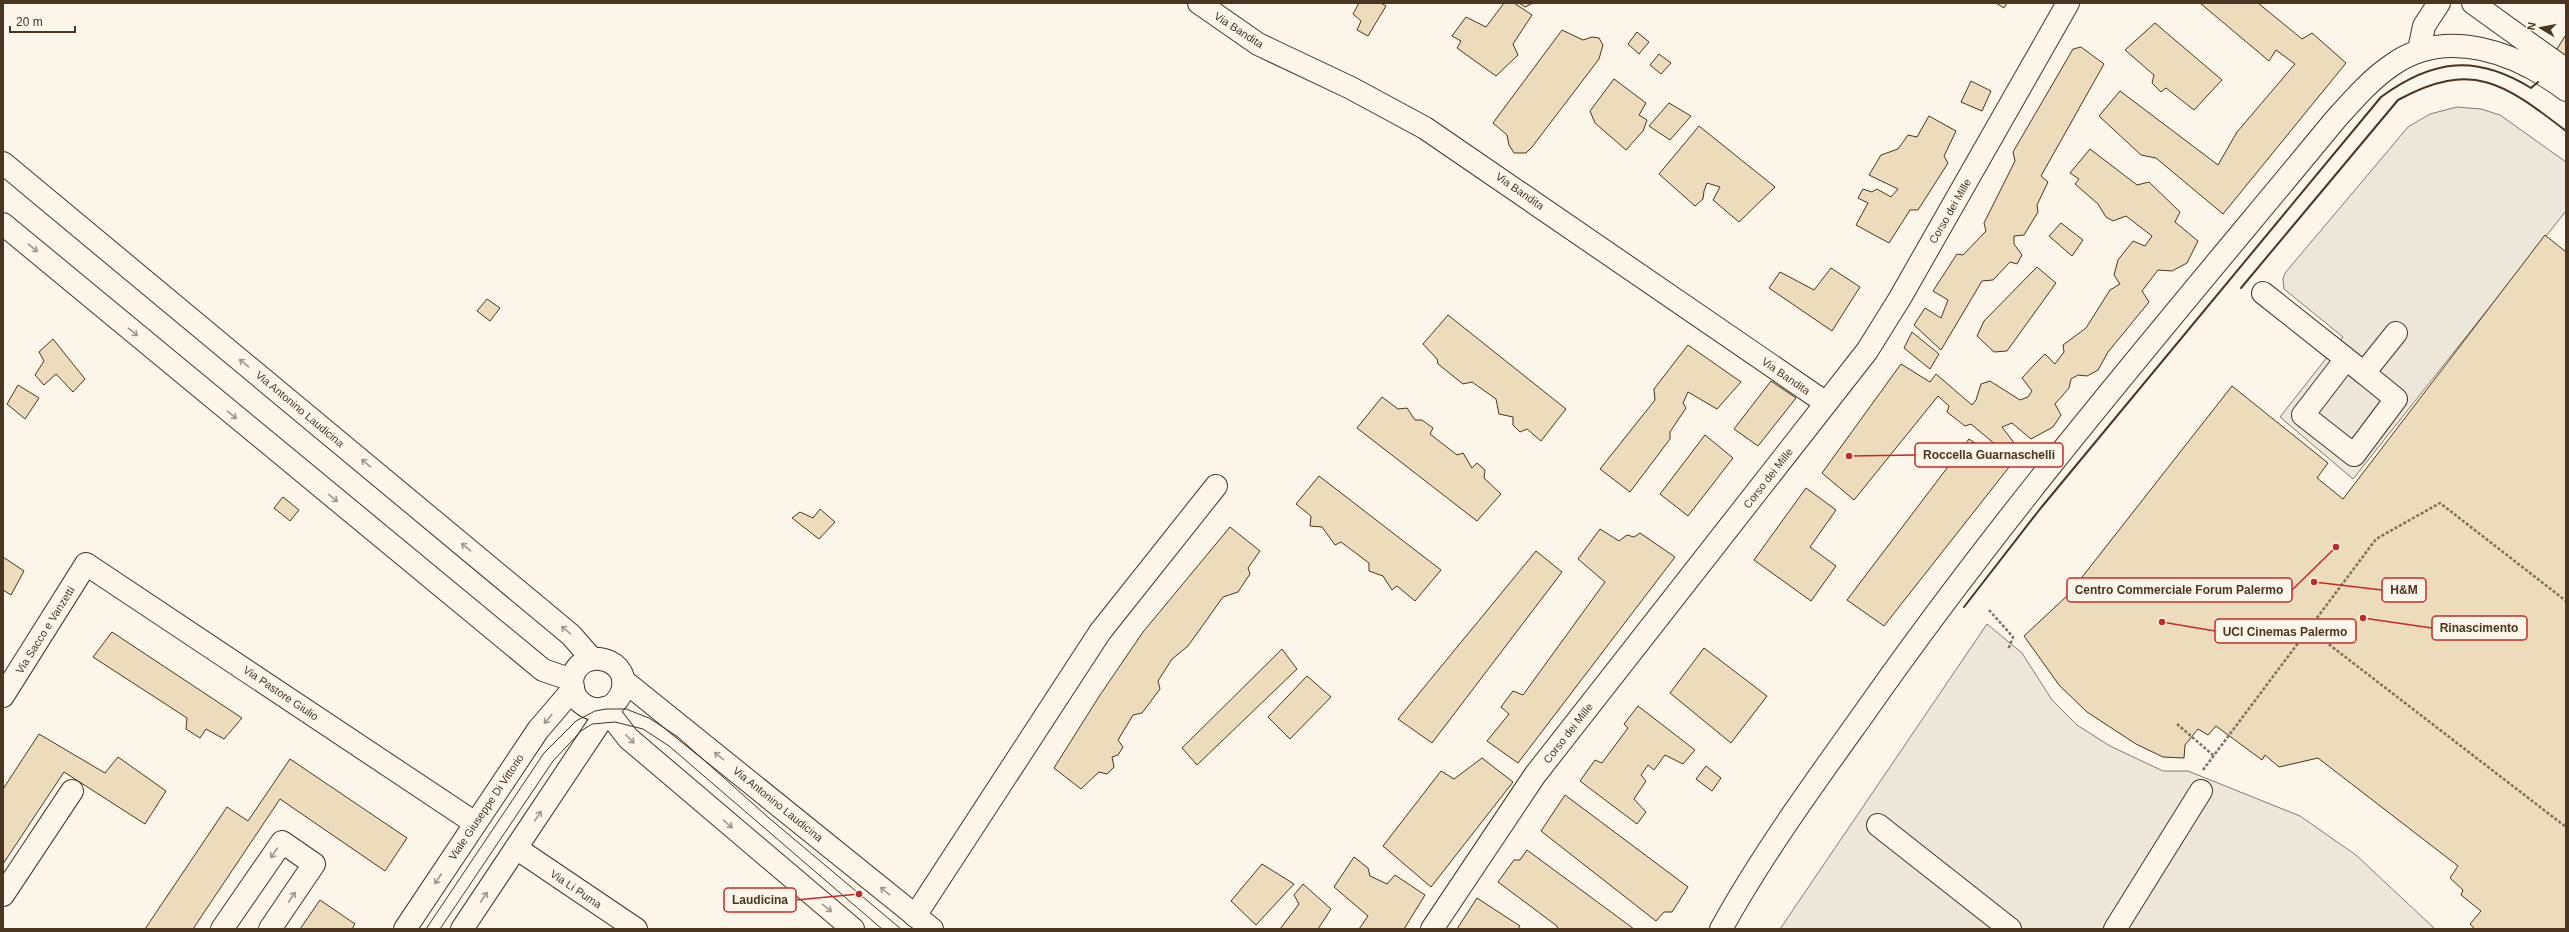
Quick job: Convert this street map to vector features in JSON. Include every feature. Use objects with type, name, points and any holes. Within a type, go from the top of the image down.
[{"type":"street","name":"Via Bandita","points":[[1200,3],[1258,44],[1351,88],[1425,128],[1826,403]]},
{"type":"street","name":"Corso dei Mille","points":[[1432,929],[1535,775],[1867,351],[1900,298],[2068,3]]},
{"type":"street","points":[[2419,50],[2424,26],[2439,3]]},
{"type":"street","points":[[2473,3],[2566,70]]},
{"type":"street","points":[[1721,929],[1749,882],[1814,783],[1923,628],[2024,497],[2335,120],[2369,82],[2393,64],[2419,50],[2449,45],[2487,50],[2522,63],[2566,90]]},
{"type":"street","name":"Via Antonino Laudicina","points":[[3,163],[571,635],[592,658]]},
{"type":"street","points":[[3,224],[544,670],[573,684]]},
{"type":"street","points":[[2263,293],[2364,373],[2396,399],[2354,455],[2303,415],[2346,359]]},
{"type":"street","points":[[2364,373],[2396,332]]},
{"type":"street","points":[[924,922],[1100,632],[1216,486]]},
{"type":"street","name":"Via Sacco e Vanzetti","points":[[3,696],[86,564]]},
{"type":"street","name":"Via Pastore Giulio","points":[[86,564],[474,823]]},
{"type":"street","points":[[462,929],[600,722],[603,709],[620,697],[623,680],[614,663],[605,659],[592,658],[581,664],[573,684],[576,697],[584,706],[603,709],[628,738],[854,929]]},
{"type":"street","name":"Via Antonino Laudicina","points":[[623,680],[924,922]]},
{"type":"street","name":"Viale Giuseppe Di Vittorio","points":[[405,929],[474,823],[538,730],[573,684]]},
{"type":"street","points":[[2115,929],[2201,781]]},
{"type":"street","points":[[3,895],[72,791]]},
{"type":"street","points":[[1878,825],[2010,929]]},
{"type":"street","points":[[222,929],[282,842],[314,864],[270,929]]},
{"type":"street","name":"Via Li Puma","points":[[516,848],[636,929]]},
{"type":"path","points":[[2201,781],[2214,756],[2376,539],[2440,503],[2566,600]]},
{"type":"path","points":[[1989,610],[2013,637],[2008,650]]},
{"type":"path","points":[[2309,628],[2566,827]]},
{"type":"path","points":[[2177,724],[2214,756]]},
{"type":"shaded area","points":[[2457,107],[2481,109],[2500,115],[2566,162],[2566,211],[2353,479],[2280,417],[2343,337],[2284,289],[2283,279],[2285,273],[2408,127],[2430,114]]},
{"type":"shaded area","points":[[1987,624],[2022,653],[2052,700],[2077,725],[2110,746],[2163,771],[2188,771],[2300,816],[2356,855],[2435,929],[1780,929]]},
{"type":"building","points":[[1359,3],[1381,3],[1386,6],[1368,36],[1357,30],[1361,21],[1353,14]]},
{"type":"building","points":[[1504,3],[1514,3],[1532,15],[1513,44],[1518,55],[1496,76],[1457,48],[1461,41],[1452,36],[1466,17],[1486,27]]},
{"type":"building","points":[[1519,3],[1533,3],[1525,7]]},
{"type":"building","points":[[1996,3],[2007,3],[2004,8]]},
{"type":"building","points":[[2200,3],[2258,3],[2302,39],[2312,33],[2346,63],[2223,214],[2156,158],[2141,155],[2099,116],[2120,91],[2218,165],[2237,132],[2295,64],[2276,50],[2269,61]]},
{"type":"building","points":[[2155,23],[2222,80],[2194,110],[2166,88],[2161,92],[2152,83],[2154,75],[2125,50]]},
{"type":"building","points":[[1562,30],[1583,40],[1592,37],[1599,38],[1603,45],[1599,59],[1532,147],[1526,153],[1514,153],[1509,145],[1507,135],[1493,123]]},
{"type":"building","points":[[1637,32],[1649,42],[1639,54],[1628,44]]},
{"type":"building","points":[[2566,36],[2566,67],[2552,57]]},
{"type":"building","points":[[2081,47],[2104,64],[2041,176],[2048,182],[2037,205],[2038,212],[2024,235],[2014,236],[2014,244],[2022,255],[2017,264],[2010,262],[1993,280],[1982,281],[1941,350],[1914,325],[1925,308],[1941,318],[1948,300],[1933,291],[1957,254],[1963,255],[1986,231],[1984,223],[2015,161],[2013,152],[2073,49]]},
{"type":"building","points":[[1659,54],[1671,63],[1661,74],[1650,65]]},
{"type":"building","points":[[1614,79],[1646,103],[1639,115],[1647,120],[1643,131],[1626,150],[1595,123],[1590,111]]},
{"type":"building","points":[[1971,81],[1991,91],[1982,111],[1961,102]]},
{"type":"building","points":[[1669,103],[1691,116],[1670,140],[1649,126]]},
{"type":"building","points":[[1929,116],[1956,131],[1944,156],[1948,163],[1918,210],[1910,210],[1889,243],[1856,225],[1868,203],[1858,198],[1863,189],[1872,192],[1877,189],[1891,197],[1898,189],[1869,175],[1881,155],[1898,149],[1908,135],[1917,137]]},
{"type":"building","points":[[1699,126],[1775,187],[1739,222],[1713,200],[1720,187],[1707,183],[1703,199],[1695,206],[1659,174]]},
{"type":"building","points":[[2090,149],[2137,185],[2149,182],[2180,212],[2175,222],[2198,241],[2187,263],[2172,271],[2158,270],[2142,291],[2149,302],[2108,352],[2098,370],[2087,376],[2078,375],[2071,379],[2069,388],[2055,404],[2061,415],[2053,427],[2031,439],[2012,423],[2002,427],[2021,452],[1884,626],[1847,600],[1969,439],[1993,455],[1996,445],[1971,424],[1965,426],[1947,412],[1949,406],[1938,396],[1854,500],[1822,473],[1901,364],[1930,382],[1936,374],[1972,405],[1976,400],[1981,384],[1990,381],[2020,400],[2028,397],[2032,391],[2022,378],[2045,354],[2055,364],[2064,352],[2063,345],[2086,328],[2110,290],[2120,284],[2114,275],[2118,260],[2133,241],[2145,246],[2152,236],[2126,216],[2113,221],[2106,217],[2098,204],[2075,184],[2079,179],[2070,173]]},
{"type":"building","points":[[2061,223],[2083,240],[2072,256],[2049,236]]},
{"type":"building","points":[[2545,235],[2566,252],[2566,929],[2475,929],[2470,924],[2481,911],[2461,895],[2463,890],[2450,878],[2458,866],[2318,758],[2279,767],[2265,755],[2262,760],[2216,726],[2208,735],[2198,729],[2185,745],[2184,758],[2163,757],[2136,744],[2087,712],[2059,685],[2024,636],[2068,595],[2232,386],[2328,463],[2317,478],[2343,499]]},
{"type":"building","points":[[2037,267],[2056,283],[2007,351],[1994,352],[1977,336],[1984,321]]},
{"type":"building","points":[[1831,268],[1860,287],[1832,331],[1769,288],[1780,272],[1814,290]]},
{"type":"building","points":[[487,299],[500,308],[490,321],[477,311]]},
{"type":"building","points":[[1448,315],[1566,409],[1541,441],[1527,429],[1520,432],[1513,425],[1513,417],[1499,414],[1496,399],[1472,382],[1463,384],[1438,364],[1437,359],[1423,344]]},
{"type":"building","points":[[1912,332],[1939,354],[1930,369],[1904,348]]},
{"type":"building","points":[[53,339],[85,379],[73,392],[56,374],[44,385],[35,375],[44,361],[39,352]]},
{"type":"building","points":[[1688,345],[1741,382],[1717,409],[1688,392],[1683,403],[1686,408],[1670,432],[1670,439],[1630,492],[1600,469],[1655,400],[1654,389]]},
{"type":"building","points":[[1771,381],[1796,398],[1758,446],[1734,429]]},
{"type":"building","points":[[18,385],[39,398],[25,419],[7,404]]},
{"type":"building","points":[[1382,397],[1398,409],[1407,408],[1415,420],[1422,420],[1433,428],[1430,434],[1457,455],[1463,453],[1472,468],[1477,463],[1485,470],[1484,478],[1501,494],[1477,521],[1357,428]]},
{"type":"building","points":[[1705,435],[1733,458],[1688,516],[1660,494]]},
{"type":"building","points":[[1319,476],[1441,570],[1415,601],[1397,586],[1392,590],[1383,576],[1369,571],[1369,563],[1341,542],[1335,545],[1322,527],[1310,526],[1311,516],[1296,504]]},
{"type":"building","points":[[1806,488],[1836,510],[1810,547],[1836,566],[1811,601],[1754,560]]},
{"type":"building","points":[[283,497],[299,510],[290,521],[274,508]]},
{"type":"building","points":[[820,509],[835,522],[819,539],[792,518],[800,512],[813,518]]},
{"type":"building","points":[[1230,527],[1260,551],[1248,568],[1250,574],[1238,592],[1223,597],[1188,646],[1172,659],[1158,681],[1160,689],[1142,713],[1133,715],[1118,740],[1123,747],[1118,755],[1112,757],[1114,767],[1107,774],[1099,772],[1081,789],[1054,768],[1100,695],[1143,632]]},
{"type":"building","points":[[1600,529],[1619,541],[1627,535],[1634,537],[1640,533],[1675,557],[1518,763],[1487,741],[1509,714],[1501,707],[1513,691],[1523,695],[1605,582],[1578,559]]},
{"type":"building","points":[[1536,551],[1562,572],[1432,743],[1398,719]]},
{"type":"building","points":[[3,557],[24,571],[11,595],[3,590]]},
{"type":"building","points":[[112,632],[242,718],[224,739],[206,729],[200,738],[186,729],[187,718],[93,657]]},
{"type":"building","points":[[1704,648],[1767,696],[1731,743],[1670,693]]},
{"type":"building","points":[[1282,649],[1297,669],[1197,765],[1182,748]]},
{"type":"building","points":[[1307,676],[1331,697],[1290,739],[1268,717]]},
{"type":"building","points":[[1638,706],[1695,750],[1683,764],[1665,755],[1654,770],[1648,765],[1641,775],[1646,781],[1634,799],[1646,812],[1637,824],[1580,781],[1595,760],[1602,763],[1628,728],[1624,724]]},
{"type":"building","points":[[39,734],[105,773],[118,757],[166,791],[145,824],[64,772],[3,864],[3,789]]},
{"type":"building","points":[[1482,758],[1513,782],[1431,887],[1383,846],[1441,771],[1454,779]]},
{"type":"building","points":[[290,759],[407,838],[385,871],[280,799],[193,929],[145,929],[227,807],[248,821]]},
{"type":"building","points":[[1706,766],[1721,778],[1712,791],[1696,779]]},
{"type":"building","points":[[1565,795],[1688,887],[1672,912],[1664,912],[1656,921],[1541,831]]},
{"type":"building","points":[[1527,850],[1634,929],[1558,929],[1557,926],[1498,882],[1514,860],[1520,860]]},
{"type":"building","points":[[1354,857],[1368,868],[1370,876],[1387,884],[1395,875],[1425,895],[1404,929],[1359,929],[1368,916],[1334,887]]},
{"type":"building","points":[[1262,864],[1294,884],[1256,925],[1231,901]]},
{"type":"building","points":[[1303,884],[1331,909],[1318,929],[1280,929],[1299,904],[1294,895]]},
{"type":"building","points":[[1477,898],[1520,926],[1518,929],[1457,929]]},
{"type":"building","points":[[320,900],[355,924],[352,929],[300,929]]},
{"type":"tram line","points":[[426,929],[544,753],[576,721],[595,711],[606,709],[626,709],[649,718],[678,737],[769,818],[901,929]]},
{"type":"tram line","points":[[440,929],[553,761],[581,731],[592,724],[615,722],[643,729],[669,746],[882,929]]},
{"type":"wall","points":[[1964,607],[2040,509],[2381,97],[2400,84],[2419,75],[2437,68],[2455,66],[2473,66],[2492,70],[2511,77],[2531,88],[2538,82]]},
{"type":"wall","points":[[2241,288],[2398,100],[2424,88],[2447,81],[2468,79],[2487,82],[2506,90],[2525,101],[2566,131]]},
{"type":"place","name":"Roccella Guarnaschelli","points":[[1849,456]]},
{"type":"place","name":"Centro Commerciale Forum Palermo","points":[[2336,547]]},
{"type":"place","name":"H&M","points":[[2314,582]]},
{"type":"place","name":"Rinascimento","points":[[2363,618]]},
{"type":"place","name":"UCI Cinemas Palermo","points":[[2162,622]]},
{"type":"place","name":"Laudicina","points":[[859,894]]}]
